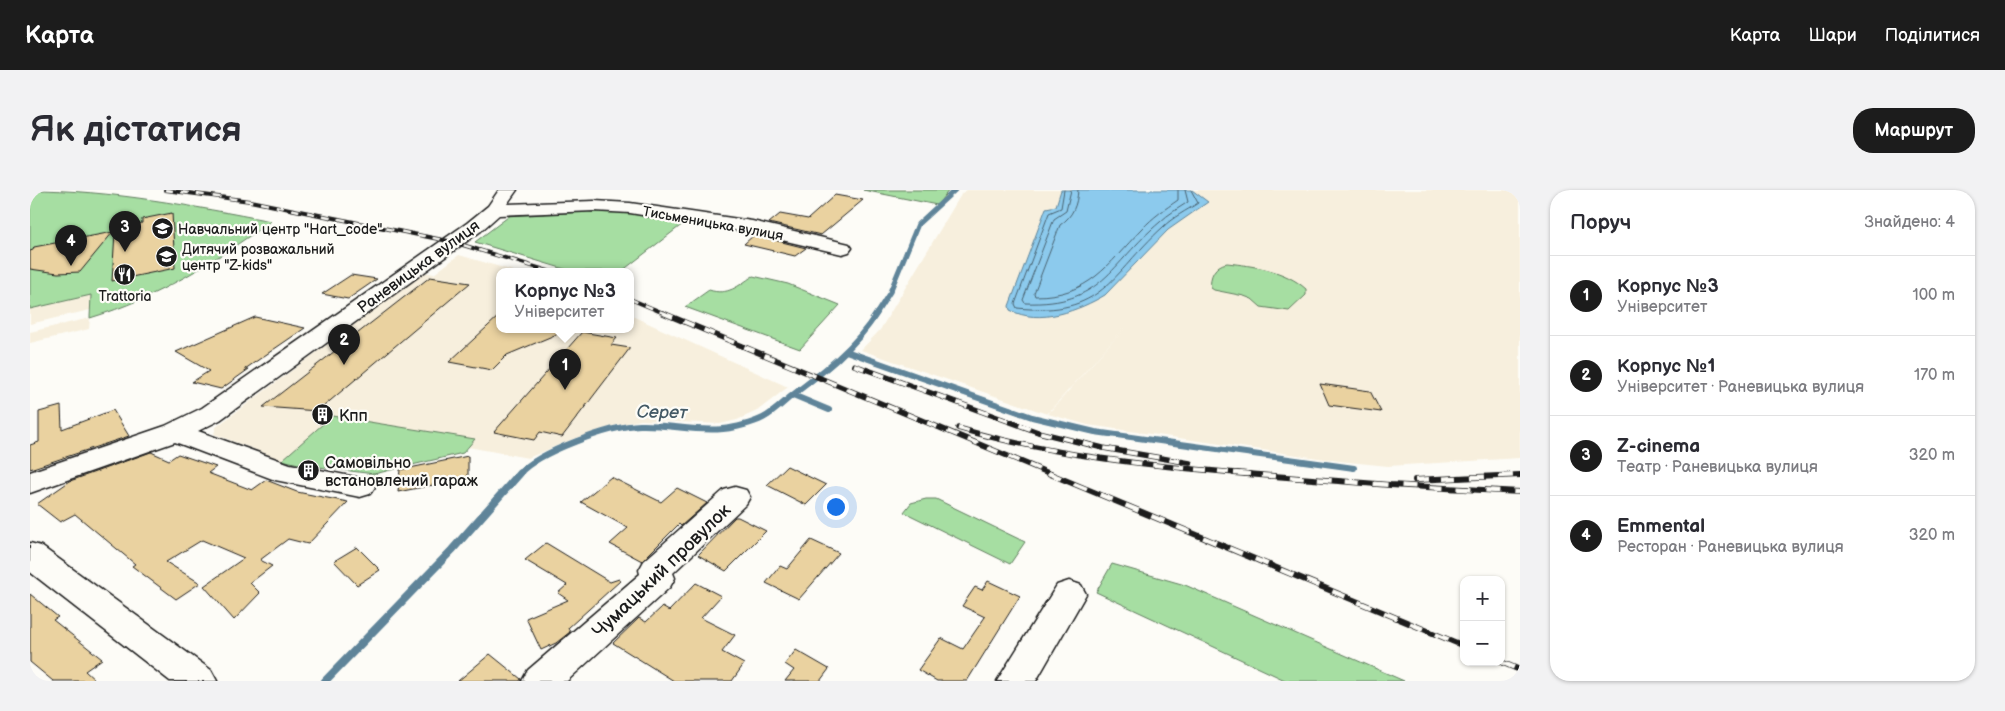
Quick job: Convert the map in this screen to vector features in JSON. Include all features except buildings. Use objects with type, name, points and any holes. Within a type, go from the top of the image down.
[{"type":"street","name":"Раневицька вулиця","points":[[30,483],[175,432],[211,414],[474,227],[494,210],[508,190]]},
{"type":"street","name":"Тисьменицька вулиця","points":[[494,210],[594,206],[630,208],[752,227],[842,248]]},
{"type":"street","points":[[175,432],[286,474],[360,487]]},
{"type":"street","name":"Чумацький провулок","points":[[541,681],[658,578],[656,570],[735,498]]},
{"type":"street","points":[[30,555],[198,681]]},
{"type":"street","points":[[1016,681],[1069,594]]},
{"type":"shaded area","points":[[967,190],[1520,190],[1520,458],[1388,466],[1339,461],[1088,425],[1048,414],[1125,327],[1047,414],[861,350],[880,330],[962,193]]},
{"type":"shaded area","points":[[459,255],[504,268],[496,268],[496,333],[634,333],[634,317],[788,387],[757,411],[737,420],[720,424],[641,420],[616,425],[573,439],[528,458],[468,447],[463,453],[374,474],[303,465],[282,460],[214,434],[216,427],[424,272],[434,274]]},
{"type":"shaded area","points":[[91,295],[90,310],[30,324],[30,309]]},
{"type":"shaded area","points":[[90,318],[89,329],[30,343],[30,332]]},
{"type":"green space","points":[[30,190],[121,196],[271,221],[228,251],[163,289],[140,300],[90,318],[91,295],[30,309]]},
{"type":"green space","points":[[863,190],[949,190],[937,205]]},
{"type":"green space","points":[[591,207],[688,220],[626,268],[561,268],[475,242],[516,211]]},
{"type":"green space","points":[[1227,263],[1269,270],[1289,277],[1306,289],[1306,295],[1289,311],[1261,307],[1252,299],[1244,296],[1214,290],[1211,288],[1212,275],[1219,266]]},
{"type":"green space","points":[[753,276],[788,284],[840,305],[800,349],[685,307],[709,290],[716,292],[727,291]]},
{"type":"green space","points":[[332,416],[475,439],[463,453],[374,474],[303,465],[282,460]]},
{"type":"green space","points":[[926,499],[936,499],[1025,542],[1010,564],[904,512],[911,503]]},
{"type":"green space","points":[[1112,564],[1185,585],[1404,681],[1287,681],[1096,592]]},
{"type":"water","points":[[1061,190],[1192,190],[1208,202],[1168,230],[1105,295],[1072,311],[1034,317],[1021,315],[1010,310],[1009,306],[1046,208],[1056,206]]},
{"type":"waterway","name":"Серет","points":[[876,314],[890,292],[918,224],[955,190]]},
{"type":"waterway","name":"Серет","points":[[846,351],[877,313]]},
{"type":"waterway","name":"Серет","points":[[520,474],[542,457],[558,449],[594,435],[627,426],[640,425],[713,430],[759,420],[774,411],[846,351]]},
{"type":"waterway","points":[[846,351],[1032,417],[1095,432],[1354,468]]},
{"type":"waterway","points":[[793,395],[829,410]]},
{"type":"waterway","name":"Серет","points":[[325,681],[452,550],[520,474]]},
{"type":"railway","points":[[165,190],[250,201],[453,242],[538,268]]},
{"type":"railway","points":[[634,301],[666,314]]},
{"type":"railway","points":[[663,313],[1051,474]]},
{"type":"railway","points":[[854,365],[1038,432],[1103,448],[1190,463]]},
{"type":"railway","points":[[958,428],[1030,446],[1103,459],[1250,474]]},
{"type":"railway","points":[[1048,473],[1460,644]]},
{"type":"railway","points":[[1234,473],[1390,485],[1520,492]]},
{"type":"railway","points":[[1415,480],[1520,475]]},
{"type":"railway","points":[[1505,664],[1520,670]]},
{"type":"place","name":"Навчальний центр \"Hart_code\"","points":[[162,229]]},
{"type":"place","name":"Z-cinema","points":[[125,252]]},
{"type":"place","name":"Дитячий розважальний центр \"Z-kids\"","points":[[166,257]]},
{"type":"place","name":"Emmental","points":[[71,266]]},
{"type":"place","name":"Trattoria","points":[[125,274]]},
{"type":"place","name":"Корпус №1","points":[[344,365]]},
{"type":"place","name":"Корпус №3","points":[[565,390]]},
{"type":"place","name":"Кпп","points":[[323,415]]},
{"type":"place","name":"Самовільно встановлений гараж","points":[[309,471]]}]
